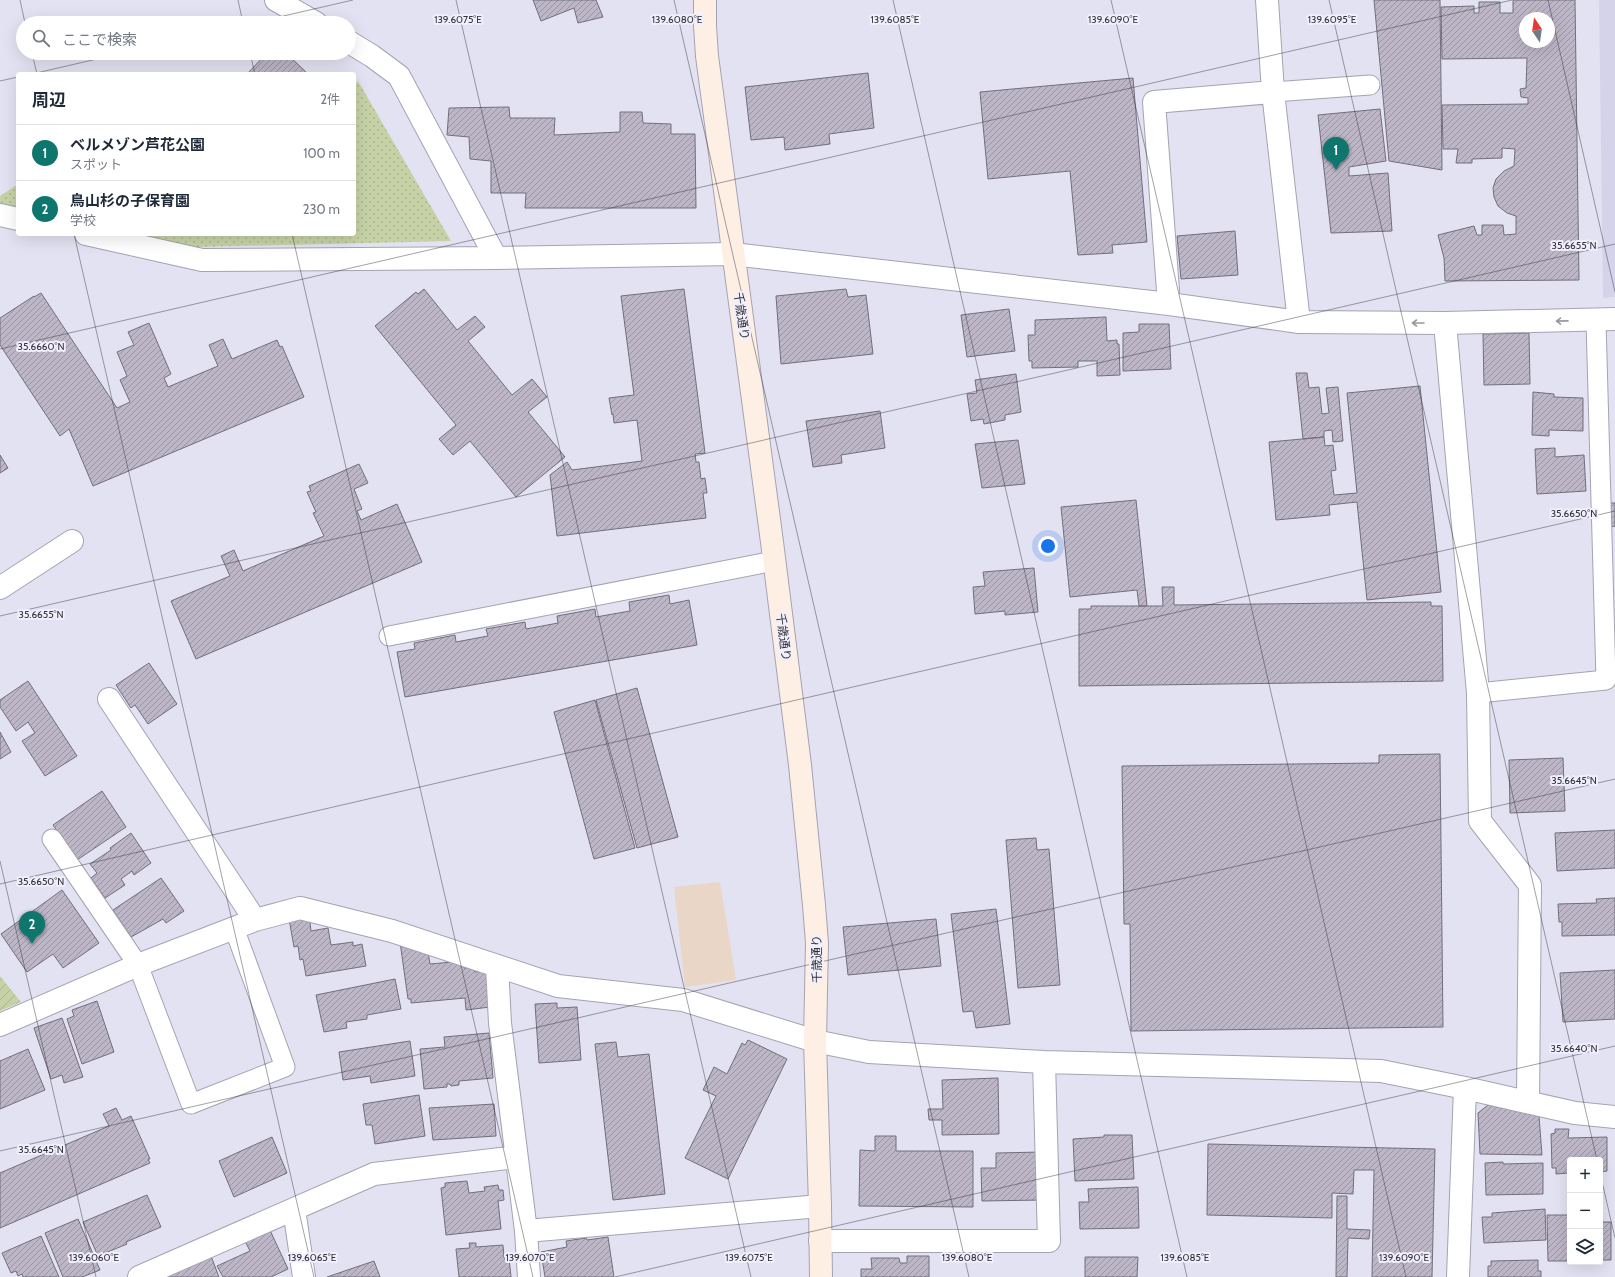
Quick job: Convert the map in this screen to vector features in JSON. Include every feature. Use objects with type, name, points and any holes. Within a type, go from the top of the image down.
[{"type":"street","points":[[276,0],[304,16]]},
{"type":"street","name":"千歳通り","points":[[705,0],[707,56],[800,765],[814,905],[817,943],[815,1041],[821,1277]]},
{"type":"street","points":[[1267,0],[1273,92],[1299,322]]},
{"type":"street","points":[[356,46],[399,76],[496,258]]},
{"type":"street","points":[[1169,304],[1154,102],[1273,92]]},
{"type":"street","points":[[0,214],[16,218]]},
{"type":"street","points":[[95,236],[202,260],[496,258],[734,254],[1169,304],[1299,322],[1445,324],[1606,320]]},
{"type":"street","points":[[1445,324],[1478,693],[1480,821],[1530,885],[1528,1102]]},
{"type":"street","points":[[0,588],[72,541]]},
{"type":"street","points":[[109,699],[255,920]]},
{"type":"street","points":[[0,1025],[138,965],[255,920],[300,908],[392,932],[558,986],[684,1000],[815,1041],[869,1052],[1044,1062],[1381,1071],[1575,1113],[1615,1117]]},
{"type":"street","points":[[497,966],[500,1023],[526,1231],[529,1277]]},
{"type":"street","points":[[820,1241],[1049,1241],[1044,1062]]},
{"type":"street","points":[[1458,1277],[1465,1088]]},
{"type":"street","points":[[139,1277],[374,1174],[516,1157]]},
{"type":"street","points":[[526,1231],[820,1206]]},
{"type":"street","points":[[294,1209],[304,1277]]},
{"type":"lane","points":[[1273,92],[1370,85]]},
{"type":"lane","points":[[1478,693],[1606,680],[1606,320]]},
{"type":"lane","points":[[390,636],[774,561]]},
{"type":"lane","points":[[52,839],[138,965],[190,1104],[284,1066],[234,928]]},
{"type":"shaded area","points":[[1599,0],[1615,0],[1615,297],[1603,298]]},
{"type":"shaded area","points":[[720,882],[736,980],[685,987],[674,887]]},
{"type":"green space","points":[[358,81],[451,241],[197,247],[149,236],[356,236],[356,83]]},
{"type":"green space","points":[[16,185],[16,207],[0,203],[0,196]]},
{"type":"green space","points":[[0,976],[21,1002],[0,1011]]},
{"type":"building","points":[[533,0],[596,0],[603,17],[578,23],[574,8],[541,21]]},
{"type":"building","points":[[1374,0],[1440,0],[1442,170],[1389,161]]},
{"type":"building","points":[[1513,0],[1575,0],[1579,280],[1445,281],[1444,258],[1438,235],[1474,226],[1477,235],[1482,235],[1482,225],[1503,225],[1504,235],[1516,234],[1516,216],[1507,213],[1498,206],[1494,197],[1493,188],[1496,179],[1504,171],[1514,166],[1515,149],[1502,148],[1502,158],[1472,159],[1472,163],[1456,163],[1458,149],[1443,149],[1442,105],[1528,104],[1528,98],[1521,97],[1520,89],[1526,88],[1527,58],[1442,59],[1441,7],[1474,6],[1474,13],[1479,13],[1479,2],[1500,2],[1500,13],[1513,13]]},
{"type":"building","points":[[260,60],[293,60],[306,72],[249,72]]},
{"type":"building","points":[[868,73],[874,128],[829,134],[830,144],[785,150],[784,137],[751,140],[745,87]]},
{"type":"building","points":[[1133,78],[1147,242],[1112,245],[1113,253],[1078,255],[1070,171],[988,179],[980,92]]},
{"type":"building","points":[[509,107],[510,118],[555,118],[554,135],[620,132],[620,112],[642,112],[643,123],[671,124],[671,134],[695,134],[696,208],[525,208],[526,193],[491,193],[491,161],[470,159],[469,137],[447,135],[449,108]]},
{"type":"building","points":[[1380,109],[1386,161],[1349,167],[1349,176],[1388,173],[1392,231],[1331,233],[1318,115]]},
{"type":"building","points":[[1235,231],[1238,275],[1181,279],[1177,236]]},
{"type":"building","points":[[424,289],[457,330],[475,316],[485,327],[468,341],[512,395],[532,379],[547,397],[528,412],[565,457],[516,497],[470,441],[453,455],[439,439],[456,425],[375,326],[416,292],[418,294]]},
{"type":"building","points":[[684,289],[705,453],[695,454],[696,462],[699,462],[701,479],[705,478],[707,493],[703,493],[706,518],[557,536],[550,475],[567,462],[572,470],[642,461],[637,420],[614,423],[609,398],[634,395],[621,296]]},
{"type":"building","points":[[846,289],[848,297],[866,295],[873,354],[781,364],[776,296]]},
{"type":"building","points":[[41,293],[117,408],[130,402],[120,380],[127,376],[117,352],[134,345],[128,332],[149,323],[171,374],[164,378],[168,387],[218,366],[209,345],[223,339],[232,359],[277,340],[280,347],[282,346],[304,397],[93,486],[69,429],[60,436],[0,345],[0,318]]},
{"type":"building","points":[[1009,309],[1015,351],[967,357],[961,315]]},
{"type":"building","points":[[1106,317],[1107,341],[1117,340],[1117,344],[1119,344],[1120,375],[1097,376],[1097,361],[1078,361],[1078,367],[1032,368],[1032,361],[1029,361],[1028,335],[1035,335],[1035,320]]},
{"type":"building","points":[[1139,324],[1169,324],[1171,369],[1123,371],[1123,333],[1139,332]]},
{"type":"building","points":[[1529,333],[1530,384],[1484,385],[1483,334]]},
{"type":"building","points":[[1296,373],[1307,373],[1309,388],[1319,387],[1322,414],[1329,413],[1326,388],[1338,387],[1343,441],[1333,442],[1332,430],[1324,431],[1324,437],[1303,439]]},
{"type":"building","points":[[1016,374],[1021,412],[1005,415],[1005,420],[984,424],[983,419],[971,421],[967,394],[977,393],[975,380]]},
{"type":"building","points":[[1420,386],[1441,592],[1367,600],[1357,502],[1329,505],[1330,515],[1276,520],[1269,442],[1324,437],[1325,446],[1333,445],[1336,470],[1331,471],[1334,495],[1357,493],[1347,393]]},
{"type":"building","points":[[1533,392],[1554,394],[1554,397],[1583,398],[1583,431],[1549,430],[1549,436],[1532,435]]},
{"type":"building","points":[[880,411],[885,448],[841,455],[842,463],[813,467],[806,421]]},
{"type":"building","points":[[1018,440],[1025,484],[982,488],[975,444]]},
{"type":"building","points":[[1555,448],[1555,457],[1584,455],[1586,491],[1537,494],[1535,449]]},
{"type":"building","points":[[0,455],[8,468],[0,473]]},
{"type":"building","points":[[359,464],[368,483],[354,489],[362,509],[357,511],[361,520],[397,504],[422,562],[196,659],[171,601],[230,576],[221,556],[234,550],[243,571],[324,536],[313,513],[316,512],[307,492],[311,491],[309,486]]},
{"type":"building","points":[[1136,500],[1147,606],[1139,606],[1137,590],[1070,597],[1061,507]]},
{"type":"building","points":[[1610,503],[1615,503],[1615,526],[1611,527]]},
{"type":"building","points":[[1034,568],[1038,612],[1005,615],[1005,611],[975,614],[973,587],[985,586],[983,572]]},
{"type":"building","points":[[1162,587],[1174,587],[1174,605],[1431,602],[1431,606],[1442,606],[1443,681],[1079,686],[1079,609],[1091,609],[1091,606],[1163,606]]},
{"type":"building","points":[[669,595],[670,604],[689,600],[697,645],[405,697],[397,652],[415,649],[414,643],[455,635],[456,642],[488,636],[486,629],[525,622],[526,629],[558,623],[557,616],[595,609],[596,617],[630,611],[629,602]]},
{"type":"building","points":[[149,663],[177,704],[148,724],[135,705],[131,708],[116,685]]},
{"type":"building","points":[[28,681],[77,756],[45,776],[22,741],[35,733],[28,722],[16,731],[0,707],[0,700]]},
{"type":"building","points":[[637,688],[678,837],[637,848],[596,700]]},
{"type":"building","points":[[595,700],[635,848],[594,859],[554,712]]},
{"type":"building","points":[[0,732],[11,752],[0,759]]},
{"type":"building","points":[[1440,754],[1443,1027],[1131,1031],[1130,924],[1124,924],[1122,766],[1379,763],[1379,755]]},
{"type":"building","points":[[1563,758],[1565,811],[1510,813],[1509,760]]},
{"type":"building","points":[[102,791],[126,827],[77,860],[53,825]]},
{"type":"building","points":[[1615,830],[1615,868],[1557,871],[1555,833]]},
{"type":"building","points":[[131,833],[151,863],[134,875],[132,871],[121,879],[125,885],[105,898],[91,878],[97,873],[90,864],[111,850],[110,848]]},
{"type":"building","points":[[1036,838],[1037,850],[1049,849],[1060,985],[1018,988],[1006,840]]},
{"type":"building","points":[[161,878],[184,911],[166,923],[163,919],[131,937],[113,910]]},
{"type":"building","points":[[62,890],[99,943],[63,968],[53,954],[27,972],[1,934]]},
{"type":"building","points":[[1615,898],[1615,935],[1562,936],[1562,922],[1559,922],[1558,904],[1597,903],[1596,899]]},
{"type":"building","points":[[996,909],[1010,1024],[976,1028],[973,1011],[963,1012],[951,914]]},
{"type":"building","points":[[309,915],[311,931],[328,928],[331,945],[353,942],[353,946],[362,944],[366,966],[306,976],[303,959],[300,960],[298,946],[294,947],[289,919]]},
{"type":"building","points":[[936,919],[941,966],[848,975],[843,927]]},
{"type":"building","points":[[400,942],[428,952],[430,964],[463,961],[464,968],[475,967],[475,972],[486,971],[490,1007],[466,1010],[465,998],[411,1003],[411,999],[408,999]]},
{"type":"building","points":[[1615,970],[1615,1019],[1563,1022],[1560,973]]},
{"type":"building","points":[[395,979],[401,1009],[367,1015],[367,1019],[346,1022],[347,1028],[324,1032],[316,995]]},
{"type":"building","points":[[97,1001],[114,1052],[82,1064],[67,1019],[74,1016],[72,1010]]},
{"type":"building","points":[[557,1003],[557,1008],[577,1007],[581,1060],[539,1063],[535,1004]]},
{"type":"building","points":[[62,1018],[83,1077],[64,1083],[62,1075],[51,1079],[34,1028]]},
{"type":"building","points":[[489,1033],[493,1078],[459,1081],[459,1085],[451,1086],[450,1084],[447,1084],[447,1087],[424,1089],[420,1049],[445,1047],[444,1037]]},
{"type":"building","points":[[748,1040],[787,1059],[728,1179],[685,1158],[716,1096],[703,1090],[714,1067],[727,1074],[742,1043],[745,1045]]},
{"type":"building","points":[[410,1041],[415,1076],[371,1083],[370,1076],[343,1080],[339,1052]]},
{"type":"building","points":[[616,1042],[618,1057],[649,1054],[665,1194],[613,1200],[595,1044]]},
{"type":"building","points":[[28,1049],[45,1090],[0,1109],[0,1061]]},
{"type":"building","points":[[998,1078],[999,1134],[942,1135],[942,1120],[929,1120],[928,1109],[943,1109],[942,1080]]},
{"type":"building","points":[[419,1095],[425,1136],[375,1144],[372,1125],[366,1125],[363,1104]]},
{"type":"building","points":[[494,1104],[496,1136],[433,1140],[429,1108]]},
{"type":"building","points":[[1488,1105],[1539,1116],[1542,1155],[1480,1154],[1478,1113]]},
{"type":"building","points":[[116,1108],[122,1120],[131,1116],[150,1159],[148,1159],[150,1163],[0,1228],[0,1173],[109,1126],[103,1114]]},
{"type":"building","points":[[1555,1129],[1569,1129],[1568,1138],[1607,1137],[1607,1171],[1603,1172],[1603,1157],[1567,1157],[1567,1173],[1556,1174],[1556,1168],[1552,1168],[1551,1134],[1555,1133]]},
{"type":"building","points":[[1104,1135],[1132,1135],[1134,1179],[1075,1181],[1073,1139],[1104,1137]]},
{"type":"building","points":[[875,1136],[896,1136],[896,1151],[973,1151],[973,1207],[859,1206],[860,1150],[875,1151]]},
{"type":"building","points":[[272,1137],[287,1173],[234,1197],[219,1161]]},
{"type":"building","points":[[1208,1144],[1435,1149],[1432,1277],[1372,1277],[1374,1170],[1354,1170],[1353,1194],[1332,1193],[1332,1218],[1207,1215]]},
{"type":"building","points":[[1042,1152],[1043,1200],[982,1201],[981,1168],[996,1168],[996,1153]]},
{"type":"building","points":[[1503,1162],[1503,1164],[1543,1163],[1543,1194],[1486,1195],[1485,1163]]},
{"type":"building","points":[[467,1181],[469,1193],[485,1191],[484,1187],[498,1185],[499,1190],[503,1190],[504,1200],[498,1201],[501,1229],[446,1235],[441,1188],[445,1187],[445,1183]]},
{"type":"building","points":[[1138,1187],[1139,1228],[1080,1229],[1079,1202],[1089,1202],[1088,1189]]},
{"type":"building","points":[[147,1195],[161,1227],[126,1242],[127,1244],[98,1256],[83,1222]]},
{"type":"building","points":[[1337,1196],[1347,1196],[1347,1229],[1370,1230],[1369,1239],[1348,1238],[1347,1277],[1336,1277]]},
{"type":"building","points":[[1545,1209],[1546,1240],[1484,1243],[1482,1217],[1492,1217],[1492,1213]]},
{"type":"building","points":[[1547,1215],[1567,1215],[1567,1261],[1548,1261]]},
{"type":"building","points":[[78,1219],[100,1270],[82,1277],[63,1277],[45,1233]]},
{"type":"building","points":[[1603,1222],[1611,1222],[1611,1260],[1603,1260]]},
{"type":"building","points":[[269,1228],[288,1269],[271,1277],[223,1277],[217,1266],[250,1251],[244,1239]]},
{"type":"building","points":[[41,1236],[59,1277],[23,1277],[22,1274],[18,1276],[16,1271],[11,1273],[2,1253]]},
{"type":"building","points":[[608,1237],[614,1277],[545,1277],[541,1252],[567,1247],[566,1241]]},
{"type":"building","points":[[469,1243],[476,1243],[476,1247],[503,1245],[504,1258],[509,1258],[511,1277],[459,1277],[456,1249],[470,1248]]},
{"type":"building","points":[[211,1256],[219,1277],[157,1277]]},
{"type":"building","points":[[907,1256],[929,1256],[929,1277],[861,1277],[861,1269],[872,1269],[871,1258],[899,1258],[900,1263],[907,1263]]},
{"type":"building","points":[[1085,1257],[1138,1257],[1137,1277],[1085,1277]]},
{"type":"building","points":[[1538,1260],[1538,1271],[1541,1271],[1541,1277],[1488,1277],[1488,1266],[1491,1266],[1491,1261]]},
{"type":"building","points":[[374,1261],[380,1277],[327,1277]]},
{"type":"place","name":"ベルメゾン芦花公園","points":[[1336,170]]},
{"type":"place","name":"鳥山杉の子保育園","points":[[32,944]]}]
